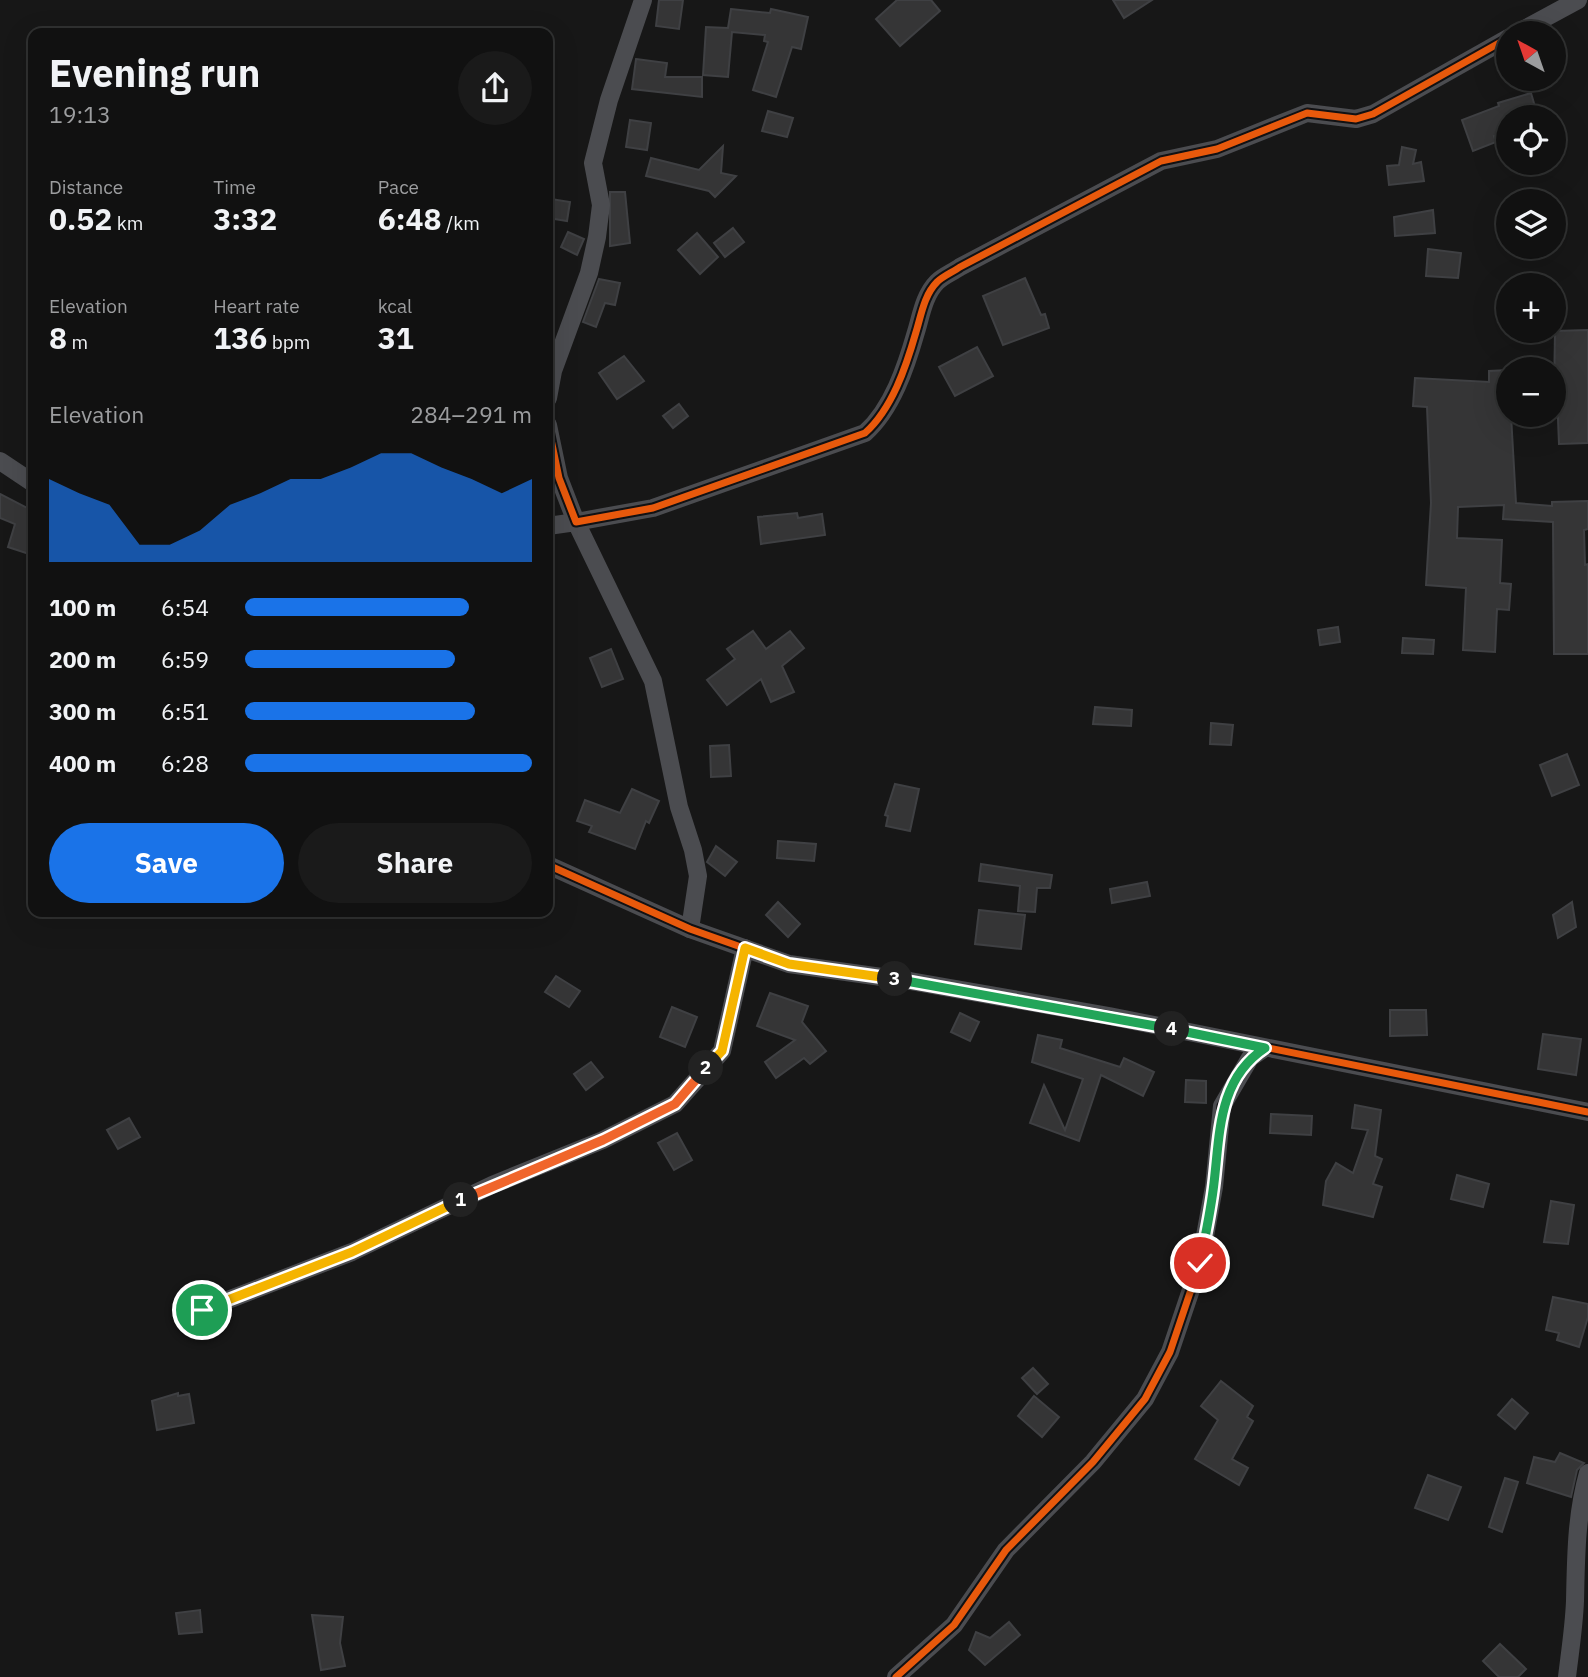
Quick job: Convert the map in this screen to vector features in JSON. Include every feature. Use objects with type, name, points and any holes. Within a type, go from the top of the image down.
[{"type":"street","points":[[553,371],[589,273],[601,205],[593,163],[608,100],[643,0]]},
{"type":"street","points":[[1539,21],[1578,0]]},
{"type":"street","points":[[553,525],[653,508],[865,433],[880,420],[891,398],[912,346],[927,297],[938,282],[960,267],[1161,161],[1217,149],[1307,113],[1356,119],[1373,114],[1496,45]]},
{"type":"street","points":[[553,449],[559,478],[576,522],[653,681],[679,807],[698,876],[691,929]]},
{"type":"street","points":[[0,461],[28,480]]},
{"type":"street","points":[[553,867],[691,929],[789,964],[910,981],[1083,1012],[1588,1112]]},
{"type":"street","points":[[202,1310],[352,1252],[492,1185],[603,1140],[675,1104],[722,1051],[745,948]]},
{"type":"street","points":[[896,1677],[954,1625],[1006,1550],[1093,1462],[1145,1399],[1170,1352],[1200,1263],[1214,1187],[1222,1106],[1250,1058],[1265,1048]]},
{"type":"street","points":[[1567,1677],[1575,1604],[1574,1548],[1580,1500],[1588,1473]]},
{"type":"building","points":[[659,0],[683,0],[679,29],[656,26]]},
{"type":"building","points":[[897,0],[931,0],[940,11],[900,46],[876,19]]},
{"type":"building","points":[[1113,0],[1152,0],[1124,18]]},
{"type":"building","points":[[731,9],[770,13],[771,9],[808,17],[801,49],[792,47],[776,97],[753,90],[768,42],[764,41],[765,35],[732,32],[728,77],[703,75],[706,27],[728,28]]},
{"type":"building","points":[[636,59],[667,63],[665,77],[702,77],[702,97],[632,89]]},
{"type":"building","points":[[1531,93],[1534,105],[1499,105],[1498,103]]},
{"type":"building","points":[[1496,107],[1496,142],[1473,151],[1462,120]]},
{"type":"building","points":[[768,111],[793,118],[787,137],[762,131]]},
{"type":"building","points":[[630,120],[651,123],[647,150],[626,147]]},
{"type":"building","points":[[723,146],[721,173],[736,176],[715,197],[709,191],[646,176],[651,158],[699,170]]},
{"type":"building","points":[[1402,147],[1416,150],[1413,164],[1421,162],[1424,181],[1389,185],[1387,166],[1399,165]]},
{"type":"building","points":[[610,192],[625,192],[630,243],[610,246]]},
{"type":"building","points":[[553,199],[570,202],[567,221],[553,219]]},
{"type":"building","points":[[1433,210],[1435,233],[1395,236],[1394,217]]},
{"type":"building","points":[[733,228],[744,242],[725,257],[714,243]]},
{"type":"building","points":[[568,232],[584,239],[577,255],[561,247]]},
{"type":"building","points":[[697,233],[718,257],[700,274],[678,250]]},
{"type":"building","points":[[1428,249],[1461,253],[1458,278],[1426,276]]},
{"type":"building","points":[[1025,278],[1041,315],[1045,314],[1049,328],[1003,345],[983,296]]},
{"type":"building","points":[[599,279],[620,283],[615,305],[605,303],[596,327],[583,322]]},
{"type":"building","points":[[1588,330],[1588,443],[1559,444],[1558,427],[1566,427],[1566,357],[1555,357],[1555,343],[1566,343],[1566,331]]},
{"type":"building","points":[[977,347],[993,376],[955,396],[939,367]]},
{"type":"building","points":[[624,356],[644,381],[617,399],[599,373]]},
{"type":"building","points":[[1489,371],[1496,371],[1496,427],[1512,427],[1516,503],[1552,506],[1552,502],[1588,501],[1588,529],[1584,530],[1585,565],[1588,564],[1588,654],[1554,654],[1553,522],[1503,519],[1504,505],[1458,507],[1457,538],[1502,540],[1500,583],[1511,584],[1509,610],[1497,609],[1495,652],[1463,650],[1466,588],[1426,585],[1431,503],[1427,407],[1413,406],[1415,378],[1489,382]]},
{"type":"building","points":[[679,404],[688,416],[673,428],[663,416]]},
{"type":"building","points":[[0,494],[28,508],[28,554],[8,547],[15,524],[0,518]]},
{"type":"building","points":[[797,513],[798,518],[822,514],[825,535],[761,544],[758,517]]},
{"type":"building","points":[[1338,627],[1340,642],[1320,645],[1318,630]]},
{"type":"building","points":[[753,631],[766,649],[790,631],[804,648],[782,666],[794,692],[771,702],[761,679],[727,705],[707,680],[735,659],[727,649]]},
{"type":"building","points":[[1403,638],[1434,640],[1433,654],[1402,653]]},
{"type":"building","points":[[611,649],[623,679],[602,687],[590,658]]},
{"type":"building","points":[[1095,707],[1132,710],[1131,726],[1093,724]]},
{"type":"building","points":[[1211,723],[1233,725],[1231,745],[1210,744]]},
{"type":"building","points":[[729,745],[731,776],[711,777],[710,746]]},
{"type":"building","points":[[1567,754],[1579,785],[1552,796],[1540,765]]},
{"type":"building","points":[[895,784],[919,789],[910,831],[886,826],[888,816],[885,815]]},
{"type":"building","points":[[632,789],[659,801],[649,823],[646,821],[635,849],[589,832],[592,826],[577,821],[585,800],[620,813]]},
{"type":"building","points":[[778,841],[816,844],[814,861],[777,858]]},
{"type":"building","points":[[716,846],[737,862],[725,876],[707,862]]},
{"type":"building","points":[[981,864],[1052,875],[1050,888],[1037,888],[1035,912],[1018,911],[1020,886],[979,881]]},
{"type":"building","points":[[1147,882],[1150,896],[1112,903],[1110,889]]},
{"type":"building","points":[[778,902],[800,924],[788,937],[766,915]]},
{"type":"building","points":[[1572,902],[1576,927],[1558,938],[1553,915]]},
{"type":"building","points":[[979,910],[1025,915],[1021,949],[975,944]]},
{"type":"building","points":[[556,976],[580,991],[569,1007],[545,992]]},
{"type":"building","points":[[770,993],[808,1006],[802,1022],[826,1051],[810,1064],[804,1058],[776,1078],[765,1062],[795,1040],[757,1026]]},
{"type":"building","points":[[672,1007],[697,1017],[685,1047],[660,1037]]},
{"type":"building","points":[[1390,1010],[1426,1010],[1427,1035],[1390,1036]]},
{"type":"building","points":[[960,1013],[979,1022],[970,1041],[951,1032]]},
{"type":"building","points":[[1543,1034],[1581,1039],[1576,1075],[1538,1069]]},
{"type":"building","points":[[1038,1035],[1062,1040],[1060,1048],[1120,1067],[1124,1058],[1154,1072],[1143,1096],[1101,1075],[1079,1141],[1030,1123],[1044,1085],[1065,1130],[1083,1079],[1032,1062]]},
{"type":"building","points":[[591,1062],[603,1077],[586,1090],[574,1074]]},
{"type":"building","points":[[1186,1080],[1206,1081],[1206,1103],[1185,1102]]},
{"type":"building","points":[[1355,1105],[1381,1110],[1375,1156],[1382,1159],[1373,1184],[1382,1187],[1373,1217],[1323,1205],[1326,1181],[1336,1163],[1353,1173],[1368,1130],[1352,1128]]},
{"type":"building","points":[[1271,1114],[1312,1116],[1311,1135],[1270,1133]]},
{"type":"building","points":[[129,1118],[140,1137],[118,1149],[107,1130]]},
{"type":"building","points":[[677,1133],[692,1160],[674,1170],[658,1143]]},
{"type":"building","points":[[1457,1175],[1489,1184],[1483,1207],[1451,1199]]},
{"type":"building","points":[[1551,1201],[1574,1205],[1568,1244],[1544,1242]]},
{"type":"building","points":[[1553,1297],[1588,1304],[1588,1317],[1579,1347],[1557,1340],[1559,1333],[1546,1330]]},
{"type":"building","points":[[1033,1368],[1048,1384],[1037,1394],[1022,1378]]},
{"type":"building","points":[[1221,1381],[1253,1406],[1247,1417],[1253,1421],[1232,1459],[1248,1468],[1239,1485],[1195,1459],[1218,1420],[1201,1406]]},
{"type":"building","points":[[178,1393],[178,1396],[189,1394],[194,1423],[157,1430],[152,1401]]},
{"type":"building","points":[[1034,1396],[1059,1417],[1042,1437],[1018,1416]]},
{"type":"building","points":[[1512,1399],[1528,1413],[1515,1429],[1498,1415]]},
{"type":"building","points":[[1560,1453],[1584,1463],[1577,1470],[1571,1497],[1527,1483],[1534,1457],[1555,1462]]},
{"type":"building","points":[[1428,1475],[1461,1487],[1448,1520],[1415,1508]]},
{"type":"building","points":[[1505,1478],[1518,1482],[1502,1532],[1489,1527]]},
{"type":"building","points":[[200,1610],[202,1632],[179,1634],[176,1613]]},
{"type":"building","points":[[312,1615],[343,1617],[340,1643],[345,1666],[321,1670]]},
{"type":"building","points":[[1009,1622],[1020,1635],[985,1665],[969,1650],[976,1632],[990,1638]]},
{"type":"building","points":[[1500,1644],[1526,1669],[1518,1677],[1499,1677],[1483,1661]]},
{"type":"cycle path","points":[[553,449],[559,478],[576,522],[653,508],[865,433],[883,412],[897,387],[926,299],[937,282],[945,276],[1161,161],[1217,149],[1307,113],[1356,119],[1373,114],[1496,45]]},
{"type":"cycle path","points":[[553,867],[690,929],[789,964],[910,981],[1109,1016],[1588,1112]]},
{"type":"cycle path","points":[[896,1677],[954,1625],[1006,1550],[1093,1462],[1145,1399],[1170,1352],[1200,1263],[1214,1187],[1222,1106],[1250,1058],[1265,1048]]},
{"type":"route","points":[[202,1310],[352,1252],[492,1185],[603,1140],[675,1104],[722,1051],[745,948],[789,964],[910,981],[1109,1016],[1265,1048],[1250,1058],[1222,1106],[1214,1187],[1200,1263]]}]
